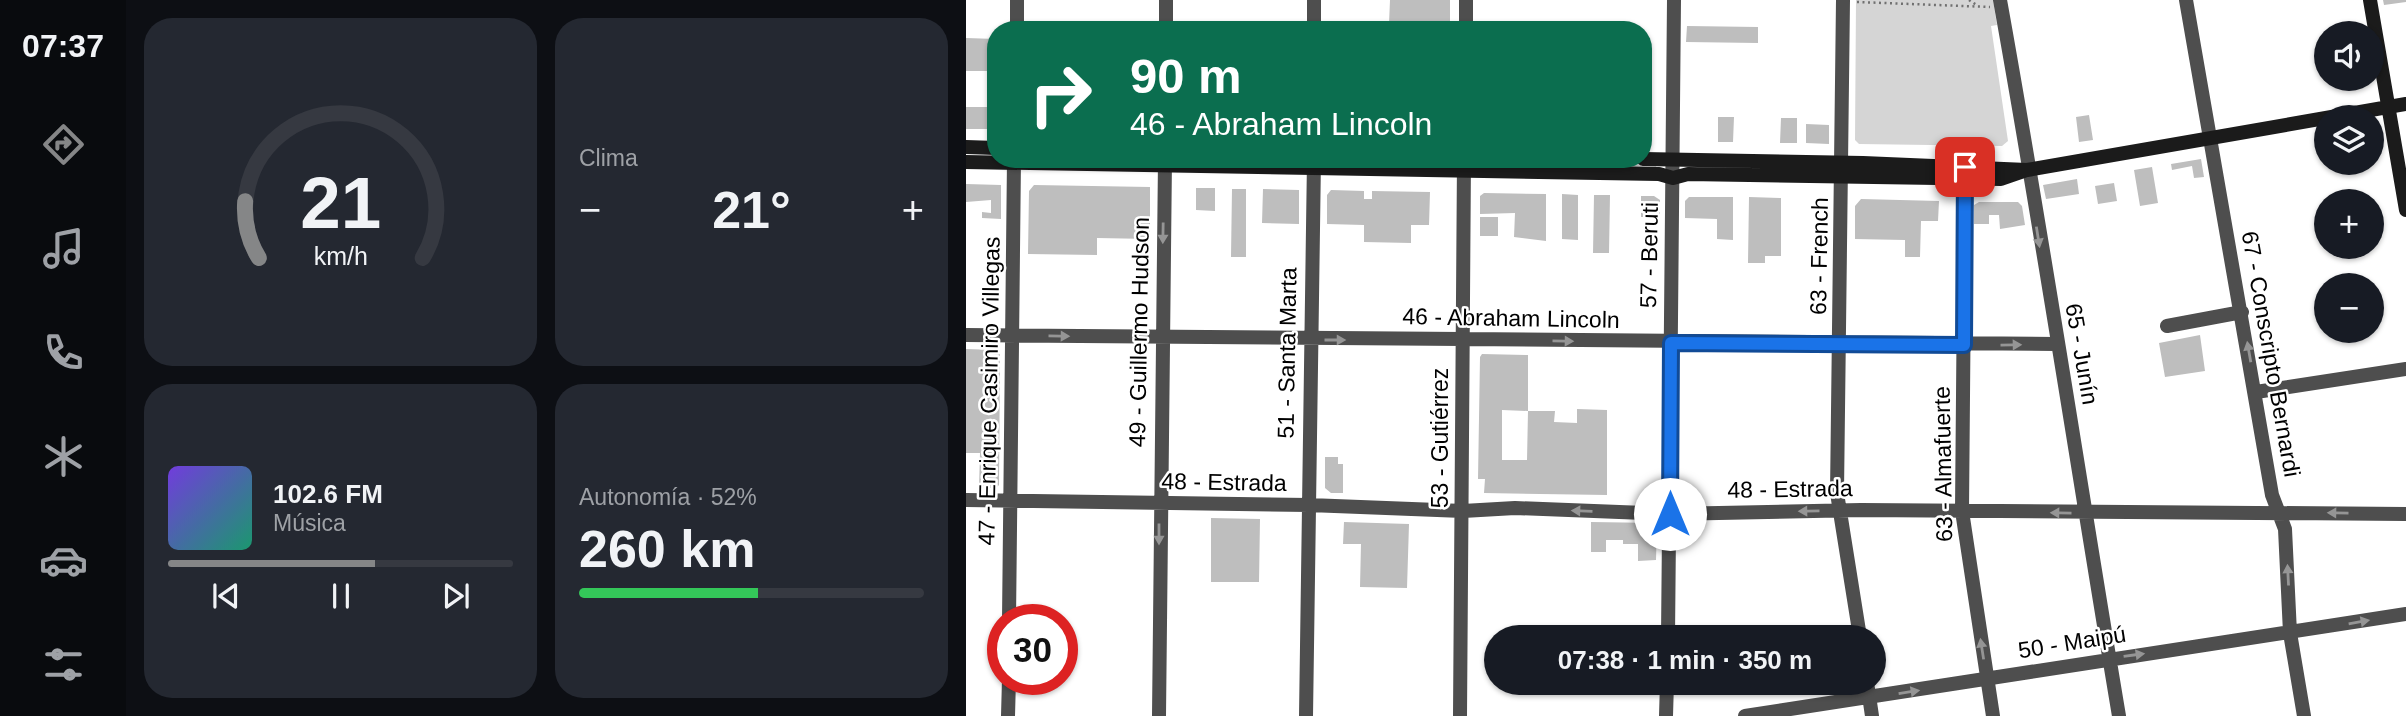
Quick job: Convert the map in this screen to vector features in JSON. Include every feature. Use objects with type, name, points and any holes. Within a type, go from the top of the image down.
[{"type":"main road","points":[[2371,0],[2406,210]]},
{"type":"main road","points":[[1652,159],[1842,170],[1965,173],[2027,170],[2406,104]]},
{"type":"main road","points":[[966,147],[987,148]]},
{"type":"main road","points":[[966,162],[987,162]]},
{"type":"main road","points":[[1527,168],[1654,174],[1673,178],[1688,174],[1842,170]]},
{"type":"street","points":[[1017,0],[1017,21]]},
{"type":"street","points":[[1166,0],[1166,21]]},
{"type":"street","points":[[1314,0],[1314,21]]},
{"type":"street","points":[[1465,21],[1466,0]]},
{"type":"street","name":"57 - Beruti","points":[[1668,625],[1674,0]]},
{"type":"street","name":"67 - Conscripto Bernardi","points":[[2186,0],[2272,495],[2285,529],[2290,633],[2304,716]]},
{"type":"street","name":"63 - French","points":[[1843,1],[1839,510],[1858,625]]},
{"type":"street","name":"65 - Junín","points":[[2001,4],[2056,344],[2088,513],[2119,716]]},
{"type":"street","name":"47 - Enrique Casimiro Villegas","points":[[1009,604],[1014,168]]},
{"type":"street","name":"49 - Guillermo Hudson","points":[[1159,716],[1159,504],[1165,168]]},
{"type":"street","name":"51 - Santa Marta","points":[[1306,716],[1309,340],[1314,168]]},
{"type":"street","name":"53 - Gutiérrez","points":[[1460,716],[1464,168]]},
{"type":"street","name":"63 - Almafuerte","points":[[1965,173],[1962,511],[1993,716]]},
{"type":"street","points":[[2167,326],[2242,312]]},
{"type":"street","name":"46 - Abraham Lincoln","points":[[966,335],[1671,343],[2056,344]]},
{"type":"street","points":[[2256,392],[2406,369]]},
{"type":"street","name":"48 - Estrada","points":[[966,500],[1309,505],[1463,512],[1515,508],[1670,514],[1839,510],[2406,514]]},
{"type":"street","name":"50 - Maipú","points":[[1745,716],[2406,614]]},
{"type":"street","points":[[1009,695],[1009,716]]},
{"type":"street","points":[[1666,716],[1667,695]]},
{"type":"street","points":[[1869,695],[1872,716]]},
{"type":"path","points":[[1969,0],[1979,7]]},
{"type":"path","points":[[1843,1],[1979,7],[2001,4]]},
{"type":"shaded area","points":[[1856,0],[1993,0],[1997,25],[1991,26],[2008,141],[2002,146],[1859,144],[1855,140]]},
{"type":"building","points":[[1390,0],[1450,0],[1450,21],[1389,21]]},
{"type":"building","points":[[2383,0],[2406,0],[2406,2],[2384,5]]},
{"type":"building","points":[[1687,26],[1758,27],[1758,43],[1686,42]]},
{"type":"building","points":[[966,38],[987,39],[987,71],[966,71]]},
{"type":"building","points":[[966,107],[987,107],[987,129],[966,129]]},
{"type":"building","points":[[2089,115],[2093,140],[2079,142],[2076,117]]},
{"type":"building","points":[[1718,117],[1734,117],[1733,142],[1718,142]]},
{"type":"building","points":[[1781,118],[1797,118],[1797,143],[1780,143]]},
{"type":"building","points":[[1806,124],[1829,125],[1829,144],[1806,143]]},
{"type":"building","points":[[2201,159],[2204,177],[2194,178],[2192,166],[2172,170],[2171,164]]},
{"type":"building","points":[[2152,167],[2158,203],[2140,206],[2134,170]]},
{"type":"building","points":[[2077,179],[2079,194],[2046,199],[2043,185]]},
{"type":"building","points":[[2114,183],[2117,201],[2098,204],[2095,186]]},
{"type":"building","points":[[966,184],[1001,185],[1001,219],[982,218],[982,212],[991,213],[991,200],[966,202]]},
{"type":"building","points":[[1034,185],[1150,187],[1150,239],[1097,238],[1097,255],[1028,254],[1029,191]]},
{"type":"building","points":[[1196,188],[1215,188],[1215,211],[1196,210]]},
{"type":"building","points":[[1232,189],[1246,189],[1246,257],[1231,257]]},
{"type":"building","points":[[1263,189],[1299,190],[1299,224],[1262,223]]},
{"type":"building","points":[[1331,190],[1364,191],[1364,199],[1372,199],[1372,191],[1430,192],[1429,225],[1411,225],[1411,243],[1364,242],[1364,225],[1327,224],[1327,195]]},
{"type":"building","points":[[1484,193],[1546,194],[1546,241],[1514,237],[1515,213],[1480,214],[1480,196]]},
{"type":"building","points":[[1562,194],[1578,195],[1578,240],[1562,239]]},
{"type":"building","points":[[1594,195],[1610,195],[1609,253],[1593,253]]},
{"type":"building","points":[[1641,196],[1654,196],[1660,200],[1660,217],[1641,217]]},
{"type":"building","points":[[1689,197],[1733,197],[1733,240],[1717,239],[1717,219],[1685,218],[1685,201]]},
{"type":"building","points":[[1749,197],[1781,198],[1781,256],[1765,256],[1765,263],[1748,263]]},
{"type":"building","points":[[1861,199],[1939,201],[1938,221],[1921,221],[1920,257],[1905,257],[1905,240],[1855,239],[1855,206]]},
{"type":"building","points":[[1979,202],[2018,202],[2022,206],[2025,225],[2000,229],[1999,215],[1989,215],[1989,224],[1974,224],[1974,205]]},
{"type":"building","points":[[1480,217],[1498,217],[1498,236],[1480,236]]},
{"type":"building","points":[[2200,335],[2205,371],[2165,377],[2159,343]]},
{"type":"building","points":[[966,349],[996,350],[1000,354],[999,485],[996,488],[979,488],[980,453],[966,453]]},
{"type":"building","points":[[1482,354],[1528,355],[1528,411],[1555,411],[1554,422],[1577,423],[1577,409],[1607,410],[1607,495],[1484,493],[1485,479],[1478,479]],"holes":[[[1502,410],[1528,411],[1527,460],[1502,460]]]},
{"type":"building","points":[[1325,457],[1338,457],[1338,464],[1343,464],[1343,493],[1331,493],[1325,488]]},
{"type":"building","points":[[1211,518],[1260,519],[1259,582],[1211,582]]},
{"type":"building","points":[[1344,522],[1409,524],[1407,588],[1360,587],[1361,544],[1343,544]]},
{"type":"building","points":[[1591,522],[1657,523],[1656,560],[1638,561],[1638,544],[1623,544],[1623,540],[1606,540],[1606,552],[1591,552]]},
{"type":"route","points":[[1670,514],[1671,343],[1964,345],[1965,167]]}]
